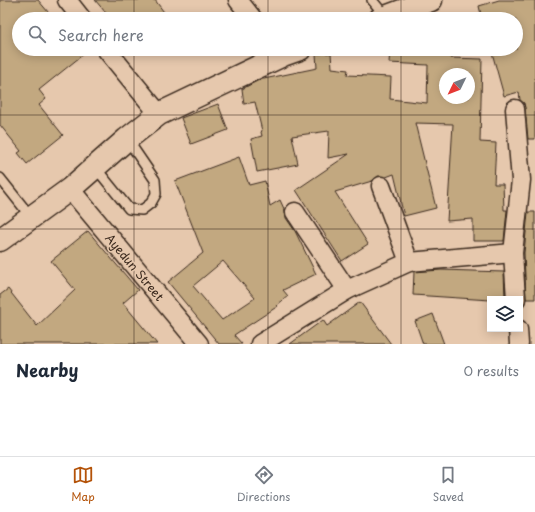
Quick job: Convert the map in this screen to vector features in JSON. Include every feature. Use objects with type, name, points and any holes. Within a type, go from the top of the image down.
[{"type":"main road","points":[[399,12],[431,0]]},
{"type":"main road","points":[[0,240],[70,189],[128,138],[159,114],[277,56]]},
{"type":"street","points":[[67,0],[76,12]]},
{"type":"street","points":[[238,0],[247,12]]},
{"type":"street","points":[[112,56],[159,114]]},
{"type":"street","points":[[515,109],[528,180],[513,253],[516,296]]},
{"type":"street","points":[[381,186],[409,262]]},
{"type":"street","name":"Ayedun Street","points":[[70,189],[199,344]]},
{"type":"street","points":[[295,212],[346,290]]},
{"type":"street","points":[[260,344],[346,290],[409,262],[513,253]]},
{"type":"street","points":[[518,332],[519,344]]},
{"type":"lane","points":[[372,0],[379,12]]},
{"type":"lane","points":[[95,167],[130,209],[142,210],[151,203],[156,194],[155,180],[128,138]]},
{"type":"lane","points":[[0,178],[31,217]]},
{"type":"building","points":[[0,0],[38,0],[48,12],[12,12],[12,56],[81,56],[39,90],[46,99],[39,105],[63,135],[27,164],[18,153],[21,151],[0,125]]},
{"type":"building","points":[[95,0],[155,0],[164,12],[105,12]]},
{"type":"building","points":[[499,0],[535,0],[535,139],[528,139],[525,108],[524,103],[520,100],[519,92],[504,96],[493,56],[523,56],[523,12],[480,12],[479,6]]},
{"type":"building","points":[[316,56],[331,56],[332,68],[348,70],[347,75],[391,77],[390,99],[427,103],[428,65],[389,63],[390,56],[451,56],[451,58],[482,59],[480,142],[496,143],[494,184],[503,184],[504,210],[507,210],[504,241],[473,241],[473,219],[447,221],[453,124],[415,123],[436,208],[404,216],[394,174],[386,177],[378,176],[372,181],[335,192],[368,244],[342,261],[296,190],[349,154],[328,158],[329,131],[292,136],[298,164],[257,172],[251,139],[262,136],[262,131],[255,102],[244,104],[242,89],[259,80],[317,68]]},
{"type":"building","points":[[218,104],[228,130],[191,144],[181,118]]},
{"type":"building","points":[[239,157],[249,185],[265,181],[270,206],[280,200],[285,211],[286,218],[295,231],[316,274],[283,290],[288,296],[277,305],[278,306],[234,335],[242,344],[219,344],[168,282],[203,253],[175,181]],"holes":[[[223,261],[255,298],[222,320],[193,286]]]},
{"type":"building","points":[[528,212],[535,212],[535,299],[526,299],[524,253]]},
{"type":"building","points":[[88,231],[138,290],[123,303],[157,344],[0,344],[0,295],[8,289],[37,326],[75,290],[51,261]]},
{"type":"building","points":[[441,270],[504,272],[505,296],[487,296],[487,300],[413,295],[414,272]]},
{"type":"building","points":[[360,302],[391,344],[290,344],[323,320],[327,326]]},
{"type":"building","points":[[433,314],[444,344],[423,344],[415,321]]}]
